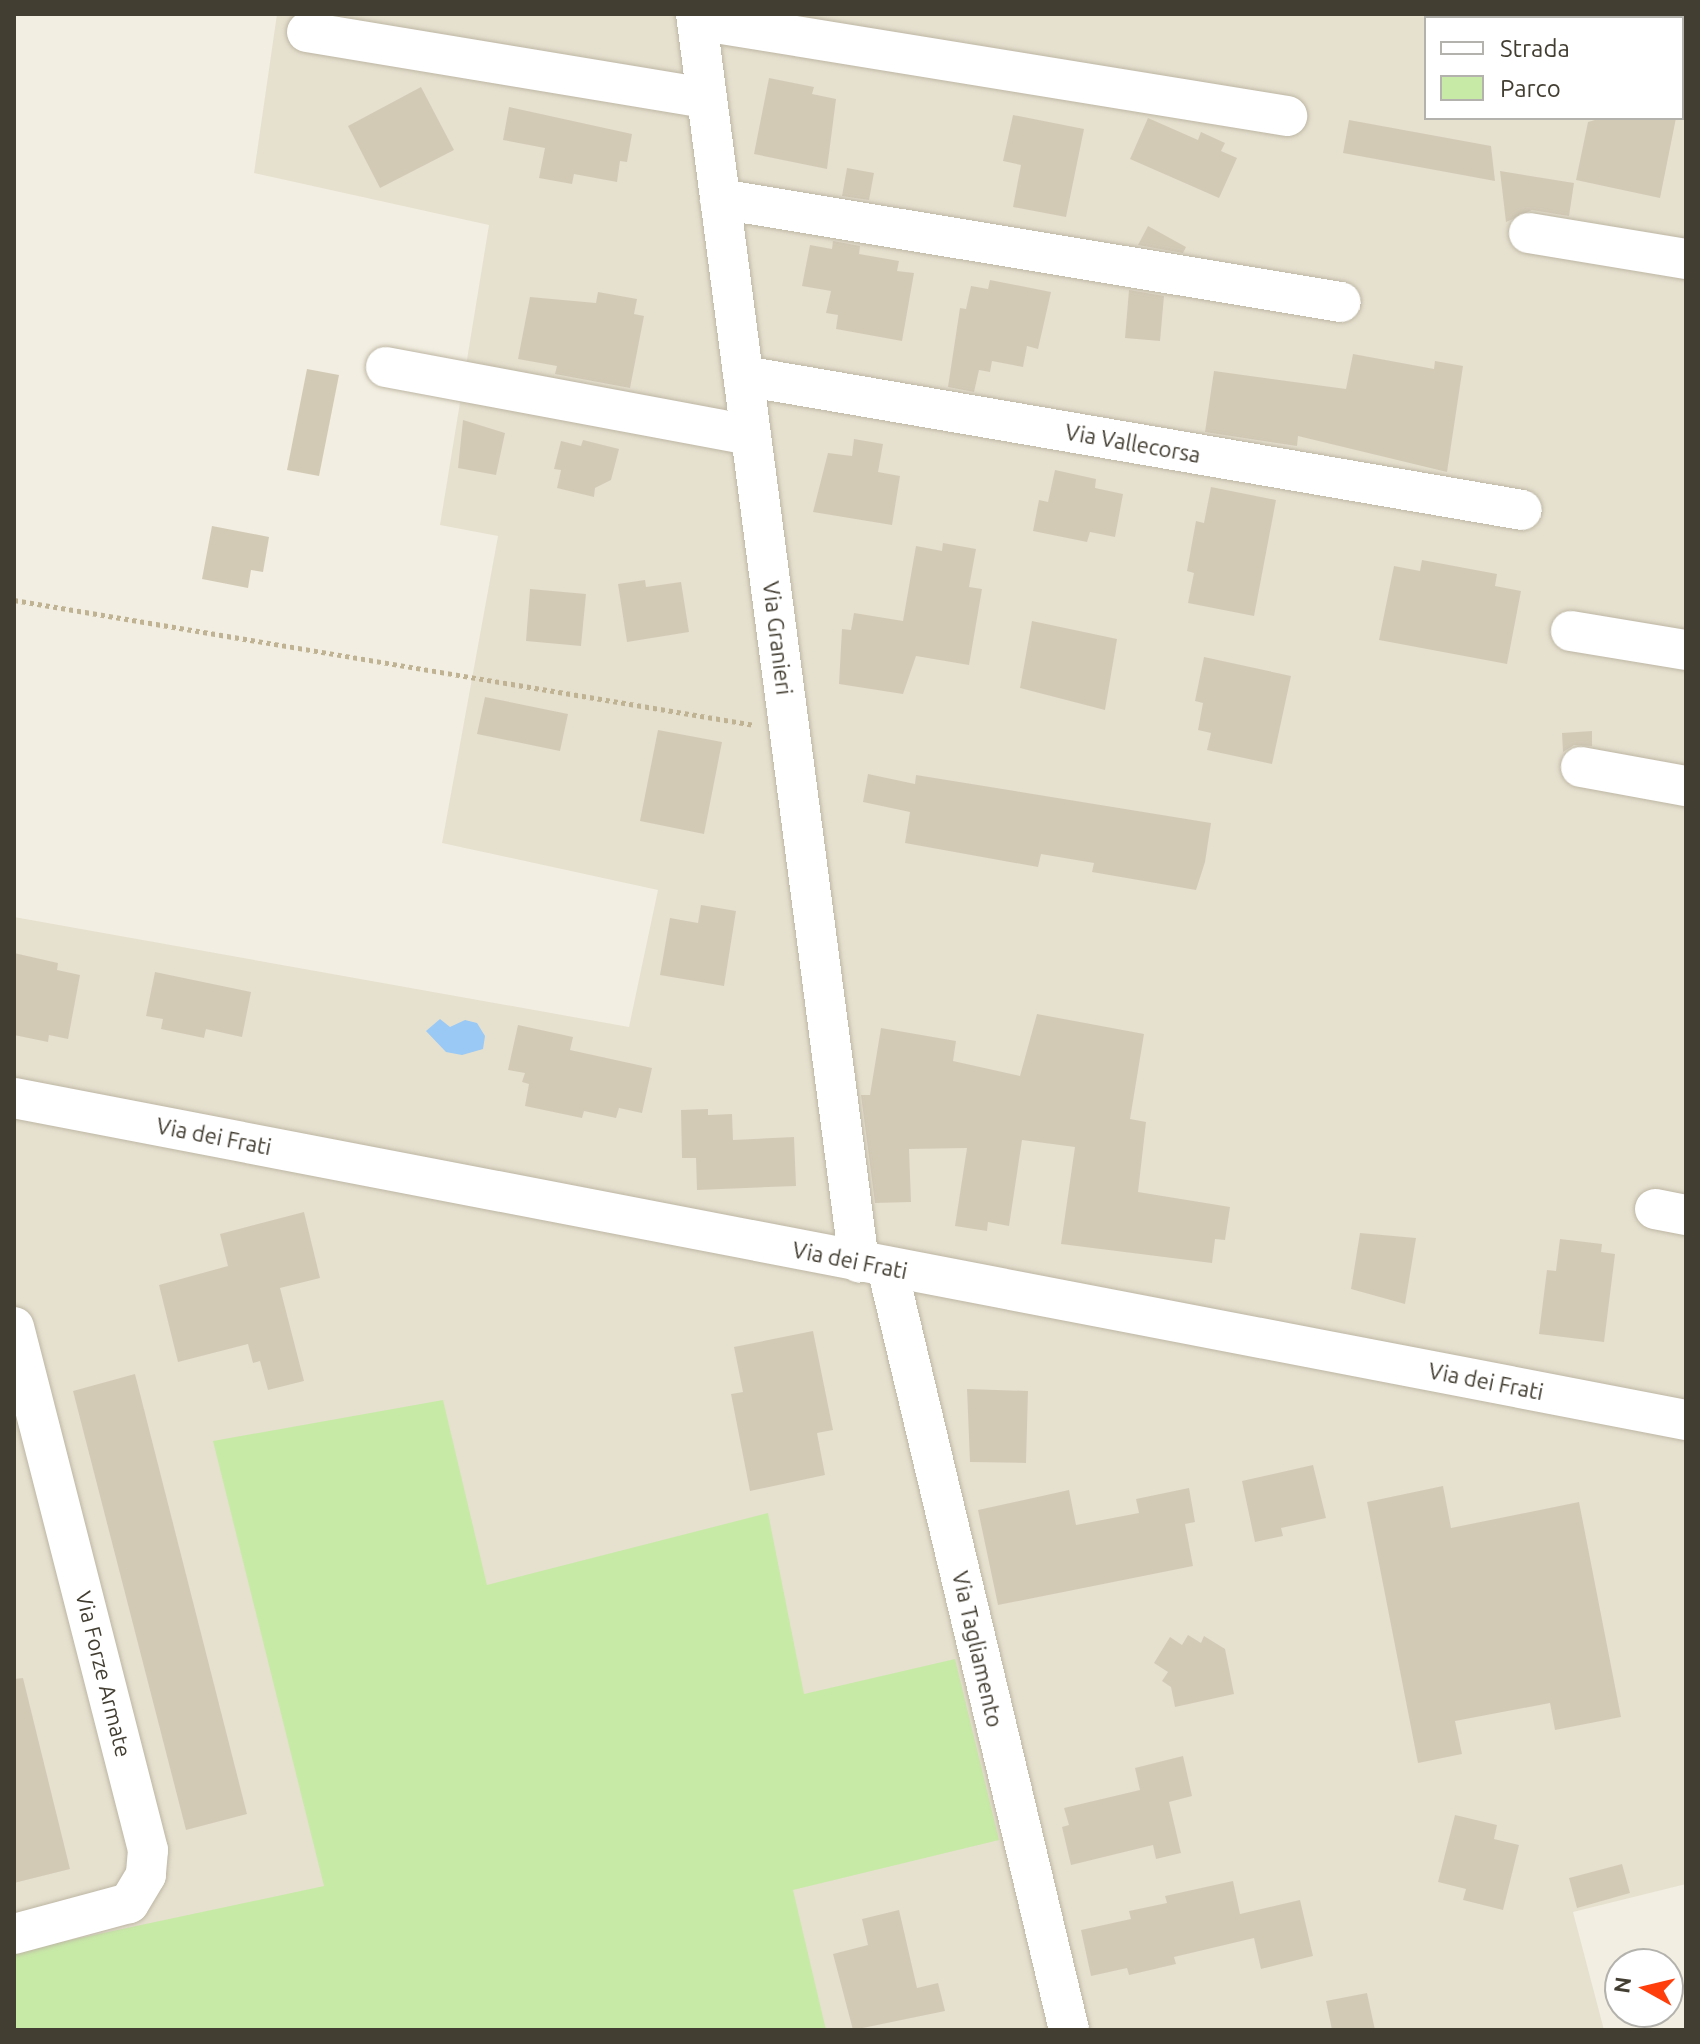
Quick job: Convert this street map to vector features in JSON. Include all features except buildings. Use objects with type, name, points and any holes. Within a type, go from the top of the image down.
[{"type":"street","name":"Via Granieri","points":[[696,17],[790,731],[873,1264]]},
{"type":"street","points":[[696,17],[1287,116]]},
{"type":"street","points":[[307,32],[707,98]]},
{"type":"street","points":[[720,199],[1341,302]]},
{"type":"street","points":[[1529,233],[1686,259]]},
{"type":"street","points":[[386,367],[751,435]]},
{"type":"street","name":"Via Vallecorsa","points":[[744,376],[1522,510]]},
{"type":"street","points":[[1571,631],[1686,650]]},
{"type":"street","points":[[1581,767],[1686,786]]},
{"type":"street","name":"Via dei Frati","points":[[14,1098],[1686,1420]]},
{"type":"street","name":"Via Tagliamento","points":[[873,1264],[1069,2030]]},
{"type":"street","name":"Via Forze Armate","points":[[14,1327],[148,1850],[146,1875],[129,1903],[14,1934]]},
{"type":"path","points":[[14,600],[790,731]]},
{"type":"shaded area","points":[[277,14],[1686,14],[1686,1884],[1573,1912],[1604,2030],[14,2030],[14,917],[629,1027],[658,890],[442,843],[498,536],[440,525],[489,225],[254,173]]},
{"type":"green space","points":[[443,1400],[487,1585],[768,1513],[804,1694],[955,1659],[999,1840],[793,1890],[826,2030],[14,2030],[14,1952],[324,1886],[213,1441]]},
{"type":"water","points":[[440,1019],[450,1027],[465,1020],[477,1023],[485,1036],[483,1049],[462,1055],[446,1052],[426,1031]]}]
